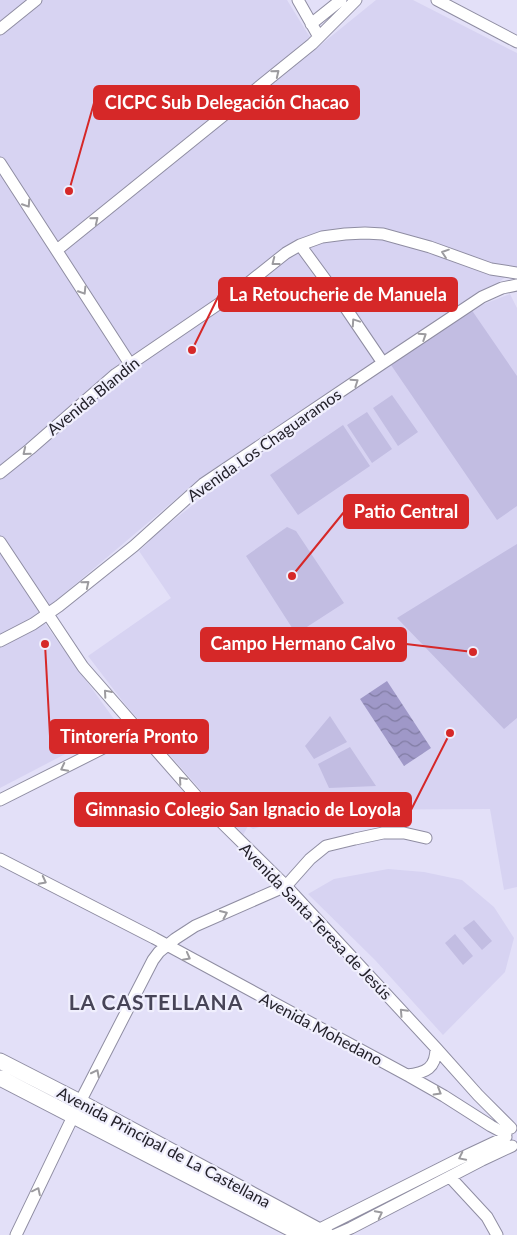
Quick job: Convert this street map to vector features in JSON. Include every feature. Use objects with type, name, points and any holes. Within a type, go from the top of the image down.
[{"type":"street","points":[[0,29],[36,0]]},
{"type":"street","points":[[298,0],[320,37]]},
{"type":"street","points":[[311,24],[341,0]]},
{"type":"street","points":[[57,250],[312,44],[356,0]]},
{"type":"street","points":[[437,0],[517,42]]},
{"type":"street","points":[[0,163],[130,364]]},
{"type":"street","name":"Avenida Blandín","points":[[0,473],[116,374],[242,288],[286,253],[300,245],[322,237],[364,233],[383,234],[491,269],[517,273]]},
{"type":"street","points":[[300,245],[341,301],[382,363]]},
{"type":"street","points":[[491,269],[497,275],[502,288]]},
{"type":"street","name":"Avenida Los Chaguaramos","points":[[0,641],[48,615],[134,546],[203,484],[482,297],[502,288],[517,285]]},
{"type":"street","name":"Avenida Santa Teresa de Jesús","points":[[0,542],[83,667],[205,806],[286,886],[436,1048],[512,1136]]},
{"type":"street","points":[[0,800],[139,730]]},
{"type":"street","points":[[16,1235],[80,1102],[153,960],[159,952],[195,926],[286,886],[310,859],[318,852],[332,845],[383,834],[404,833],[426,838]]},
{"type":"street","name":"Avenida Mohedano","points":[[0,859],[154,938],[407,1075],[491,1126],[512,1136]]},
{"type":"street","points":[[407,1075],[419,1074],[428,1069],[436,1057],[436,1048]]},
{"type":"street","name":"Avenida Principal de La Castellana","points":[[0,1061],[80,1102],[318,1233]]},
{"type":"street","name":"Avenida Principal de La Castellana","points":[[0,1078],[303,1235]]},
{"type":"street","points":[[335,1235],[482,1160],[512,1136]]},
{"type":"street","points":[[318,1233],[449,1164],[512,1136]]},
{"type":"street","points":[[450,1177],[487,1217],[496,1235]]},
{"type":"shaded area","points":[[0,0],[287,0],[318,47],[376,0],[413,0],[517,53],[517,269],[202,477],[38,614],[119,726],[0,788]]},
{"type":"shaded area","points":[[510,294],[517,308],[517,887],[504,890],[490,809],[311,810],[253,829],[248,826],[242,837],[124,703],[88,656],[171,598],[139,551],[149,542],[148,540],[225,480],[471,309]]},
{"type":"shaded area","points":[[471,309],[517,376],[517,506],[497,520],[391,365]]},
{"type":"shaded area","points":[[392,395],[418,432],[398,446],[373,408]]},
{"type":"shaded area","points":[[367,412],[392,449],[372,463],[347,425]]},
{"type":"shaded area","points":[[343,425],[370,466],[298,515],[270,475]]},
{"type":"shaded area","points":[[287,527],[296,531],[344,603],[296,634],[246,556]]},
{"type":"shaded area","points":[[517,544],[517,718],[504,729],[397,618]]},
{"type":"shaded area","points":[[330,716],[347,742],[314,759],[305,746]]},
{"type":"shaded area","points":[[350,747],[376,786],[329,788],[318,764]]},
{"type":"shaded area","points":[[388,869],[424,872],[462,880],[494,907],[514,938],[505,972],[443,1035],[375,960],[308,894],[334,879]]},
{"type":"shaded area","points":[[474,920],[492,941],[482,950],[463,928]]},
{"type":"shaded area","points":[[455,934],[473,956],[463,965],[445,943]]},
{"type":"water","points":[[387,681],[431,748],[404,766],[360,699]]},
{"type":"place","name":"CICPC Sub Delegación Chacao","points":[[69,191]]},
{"type":"place","name":"La Retoucherie de Manuela","points":[[192,350]]},
{"type":"place","name":"Patio Central","points":[[292,576]]},
{"type":"place","name":"Tintorería Pronto","points":[[45,644]]},
{"type":"place","name":"Campo Hermano Calvo","points":[[473,652]]},
{"type":"place","name":"Gimnasio Colegio San Ignacio de Loyola","points":[[450,733]]},
{"type":"district","name":"LA CASTELLANA","points":[[156,1003]]}]
